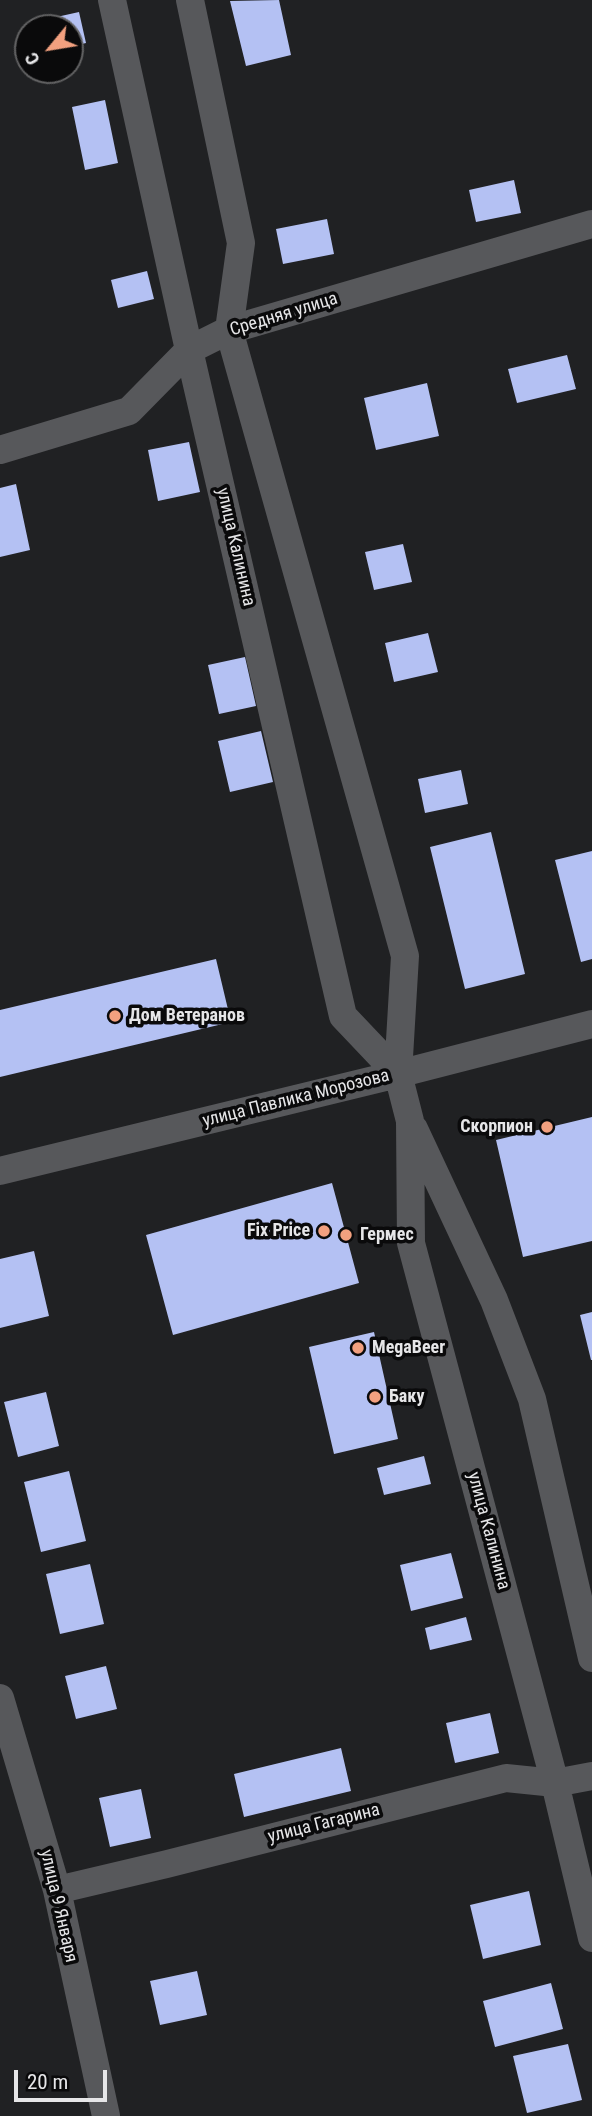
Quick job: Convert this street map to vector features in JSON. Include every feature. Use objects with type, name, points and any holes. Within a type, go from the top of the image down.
[{"type":"street","name":"улица Калинина","points":[[112,0],[189,350],[343,1016],[398,1074]]},
{"type":"street","name":"улица Калинина","points":[[190,0],[241,243],[229,330],[405,956],[398,1074],[410,1121],[494,1300],[532,1399],[592,1658]]},
{"type":"street","name":"Средняя улица","points":[[0,450],[129,411],[189,350],[229,330],[592,224]]},
{"type":"street","name":"улица Павлика Морозова","points":[[0,1171],[592,1024]]},
{"type":"street","name":"улица Калинина","points":[[410,1121],[411,1244],[555,1783],[592,1938]]},
{"type":"street","name":"улица 9 Января","points":[[0,1698],[57,1890],[106,2116]]},
{"type":"street","name":"улица Гагарина","points":[[57,1890],[506,1778],[555,1783],[592,1776]]},
{"type":"building","points":[[279,0],[291,55],[246,66],[230,1]]},
{"type":"building","points":[[105,100],[118,163],[85,170],[72,107]]},
{"type":"building","points":[[514,180],[521,213],[476,222],[469,190]]},
{"type":"building","points":[[327,219],[334,254],[283,264],[276,229]]},
{"type":"building","points":[[147,271],[154,299],[118,308],[111,280]]},
{"type":"building","points":[[567,355],[576,389],[517,403],[508,369]]},
{"type":"building","points":[[427,383],[439,436],[376,450],[364,398]]},
{"type":"building","points":[[189,442],[200,492],[158,501],[148,450]]},
{"type":"building","points":[[16,484],[30,550],[0,557],[0,488]]},
{"type":"building","points":[[403,544],[412,582],[374,590],[365,552]]},
{"type":"building","points":[[428,633],[438,672],[394,682],[385,643]]},
{"type":"building","points":[[245,657],[256,706],[219,714],[208,665]]},
{"type":"building","points":[[261,731],[273,782],[230,792],[218,741]]},
{"type":"building","points":[[461,770],[468,804],[425,813],[418,779]]},
{"type":"building","points":[[491,832],[525,974],[465,989],[430,847]]},
{"type":"building","points":[[592,851],[592,959],[581,962],[555,860]]},
{"type":"building","name":"Дом Ветеранов","points":[[216,959],[231,1022],[0,1077],[0,1010]]},
{"type":"building","points":[[592,1117],[592,1241],[523,1257],[496,1140]]},
{"type":"building","points":[[332,1183],[359,1283],[173,1335],[146,1235]]},
{"type":"building","points":[[34,1251],[49,1316],[0,1328],[0,1259]]},
{"type":"building","points":[[592,1312],[592,1360],[591,1360],[580,1315]]},
{"type":"building","points":[[374,1332],[398,1439],[334,1454],[309,1347]]},
{"type":"building","points":[[46,1392],[59,1446],[18,1457],[4,1402]]},
{"type":"building","points":[[424,1456],[431,1484],[384,1495],[377,1468]]},
{"type":"building","points":[[69,1471],[86,1541],[41,1552],[24,1482]]},
{"type":"building","points":[[451,1553],[463,1598],[411,1611],[400,1565]]},
{"type":"building","points":[[90,1564],[104,1624],[60,1634],[46,1574]]},
{"type":"building","points":[[466,1617],[472,1640],[430,1650],[425,1628]]},
{"type":"building","points":[[106,1666],[117,1709],[76,1719],[65,1676]]},
{"type":"building","points":[[490,1713],[499,1753],[455,1763],[446,1723]]},
{"type":"building","points":[[341,1748],[351,1791],[244,1817],[234,1774]]},
{"type":"building","points":[[141,1789],[151,1838],[110,1847],[99,1798]]},
{"type":"building","points":[[529,1891],[541,1945],[483,1959],[470,1905]]},
{"type":"building","points":[[197,1971],[207,2015],[160,2025],[150,1981]]},
{"type":"building","points":[[551,1983],[563,2029],[495,2047],[483,2001]]},
{"type":"building","points":[[568,2044],[582,2100],[527,2113],[513,2056]]},
{"type":"place","name":"Дом Ветеранов","points":[[115,1016]]},
{"type":"place","name":"Скорпион","points":[[547,1127]]},
{"type":"place","name":"Fix Price","points":[[324,1231]]},
{"type":"place","name":"Гермес","points":[[346,1235]]},
{"type":"place","name":"MegaBeer","points":[[358,1348]]},
{"type":"place","name":"Баку","points":[[375,1397]]}]
